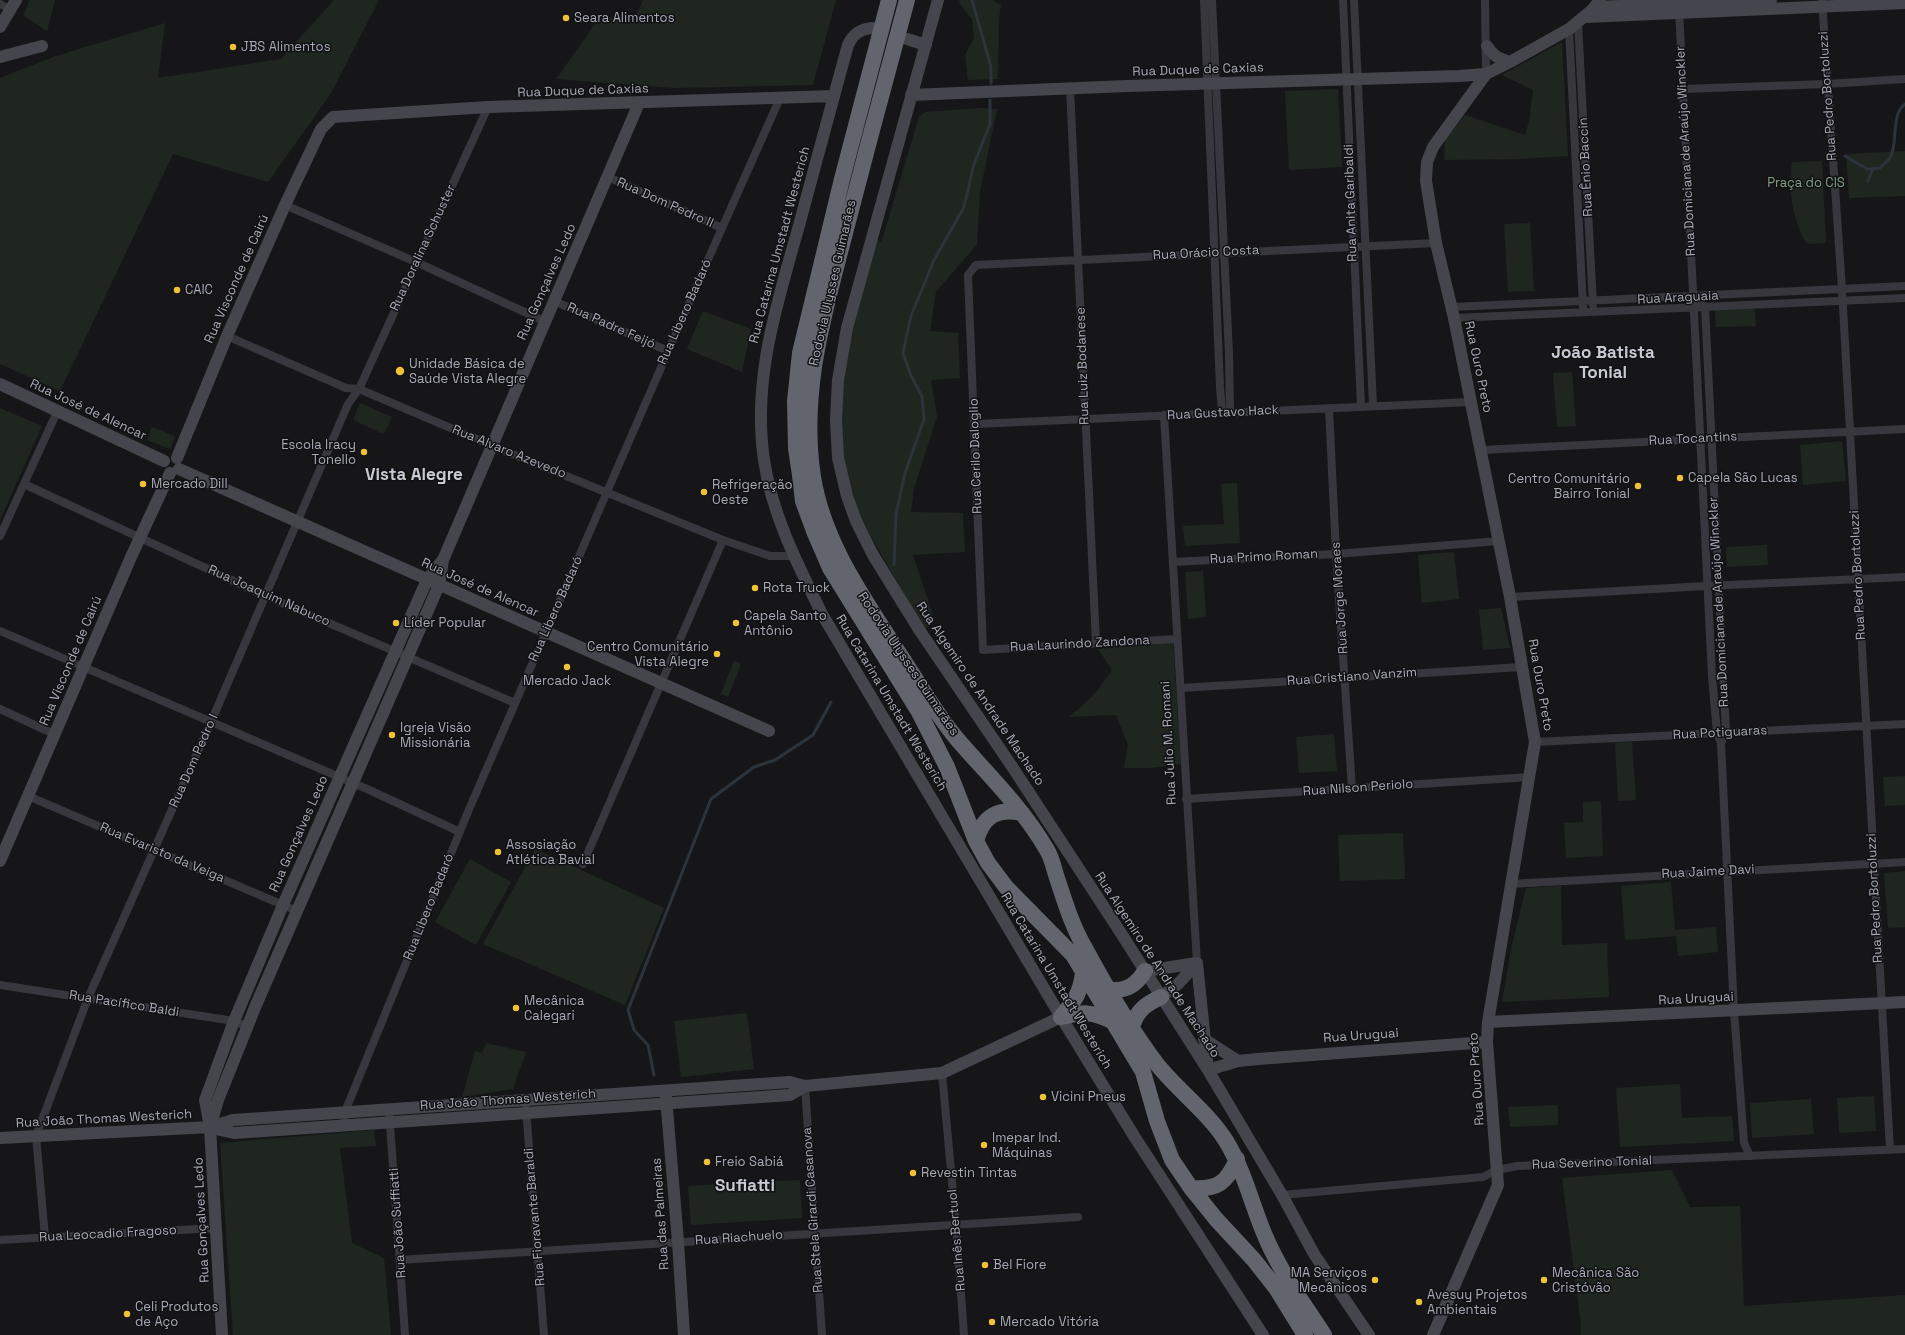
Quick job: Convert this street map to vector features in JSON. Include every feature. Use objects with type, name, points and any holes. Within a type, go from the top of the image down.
[{"type":"highway","name":"Rodovia Ulysses Guimarães","points":[[889,0],[804,333],[796,382],[796,448],[803,501],[830,568],[923,718],[947,767],[976,841],[988,863],[1006,887],[1073,955],[1143,1072],[1165,1143],[1172,1160],[1191,1188],[1216,1219],[1254,1260],[1276,1288],[1305,1335]]},
{"type":"highway","name":"Rodovia Ulysses Guimarães","points":[[906,0],[829,288],[815,354],[809,402],[813,475],[823,514],[831,537],[852,580],[940,716],[1022,813],[1049,853],[1073,925],[1132,1027],[1174,1084],[1224,1137],[1245,1176],[1268,1242],[1278,1262],[1324,1335]]},
{"type":"highway","points":[[976,841],[980,829],[987,819],[998,812],[1010,810],[1022,813]]},
{"type":"highway","points":[[1110,990],[1121,991],[1131,987],[1139,980],[1145,971]]},
{"type":"highway","points":[[1061,1018],[1076,999],[1081,989],[1083,973]]},
{"type":"highway","points":[[1132,1027],[1135,1016],[1141,1008],[1161,996]]},
{"type":"highway","points":[[1061,1018],[1081,1013],[1094,1013],[1112,1021]]},
{"type":"highway","points":[[1191,1188],[1206,1189],[1220,1184],[1231,1173],[1237,1160]]},
{"type":"street","name":"Rua Algemiro de Andrade Machado","points":[[938,0],[847,328],[838,380],[836,420],[838,458],[847,496],[856,521],[873,555],[920,631],[1017,774],[1161,996],[1208,1070],[1282,1195],[1314,1254],[1369,1335]]},
{"type":"street","points":[[1204,0],[1204,23],[1219,145],[1229,353],[1226,412]]},
{"type":"street","points":[[1212,0],[1213,23],[1210,145],[1218,353],[1226,412]]},
{"type":"street","points":[[1343,1],[1354,0]]},
{"type":"street","name":"Rua Anita Garibaldi","points":[[1354,0],[1349,140],[1361,406]]},
{"type":"street","points":[[1485,0],[1487,46],[1486,74],[1510,62],[1577,23],[1598,3],[1679,9]]},
{"type":"street","points":[[1741,6],[1771,0]]},
{"type":"street","name":"Rua Anita Garibaldi","points":[[1343,1],[1360,140],[1373,405]]},
{"type":"street","points":[[1577,23],[1679,9],[1741,6],[1905,3]]},
{"type":"street","points":[[0,4],[13,5],[0,27]]},
{"type":"street","name":"Rua Pedro Bortoluzzi","points":[[1822,4],[1843,301],[1865,726],[1890,1150]]},
{"type":"street","name":"Rua Domiciana de Araújo Winckler","points":[[1679,9],[1712,676],[1717,733],[1721,743],[1734,1011],[1744,1143],[1750,1156]]},
{"type":"street","points":[[1204,23],[1213,23]]},
{"type":"street","name":"Rua Ênio Baccin","points":[[1577,23],[1594,312]]},
{"type":"street","name":"Rua Ênio Baccin","points":[[1577,23],[1573,96],[1584,312]]},
{"type":"street","name":"Rua Catarina Umstadt Westerich","points":[[872,28],[864,29],[852,38],[834,96],[773,321],[762,385],[761,428],[764,461],[774,502],[794,556],[822,614],[1061,1018],[1134,1136],[1263,1335]]},
{"type":"street","points":[[907,39],[926,45]]},
{"type":"street","points":[[0,58],[42,46]]},
{"type":"street","points":[[1487,46],[1492,55],[1500,60],[1510,62]]},
{"type":"street","name":"Rua Duque de Caxias","points":[[911,95],[1486,74]]},
{"type":"street","name":"Rua Ouro Preto","points":[[1433,1335],[1498,1185],[1487,1042],[1488,1022],[1510,884],[1536,742],[1510,597],[1472,402],[1436,243],[1426,181],[1426,162],[1433,147],[1486,74]]},
{"type":"street","points":[[1459,76],[1468,89],[1469,98]]},
{"type":"street","points":[[1683,89],[1827,84],[1905,79]]},
{"type":"street","name":"Rua Luiz Bodanese","points":[[1070,88],[1096,644]]},
{"type":"street","name":"Rua Duque de Caxias","points":[[333,117],[488,107],[834,96]]},
{"type":"street","points":[[1573,96],[1582,96]]},
{"type":"street","name":"Rua Libero Badaró","points":[[345,1119],[460,832],[668,351],[780,98]]},
{"type":"street","name":"Rua Gonçalves Ledo","points":[[210,1127],[218,1100],[270,973],[409,657],[439,585],[443,560],[493,446],[544,321],[608,177],[638,103]]},
{"type":"street","name":"Rua Doralina Schuster","points":[[359,389],[488,107]]},
{"type":"street","name":"Rua Visconde de Cairú","points":[[0,861],[140,537],[176,467],[227,336],[285,206],[321,129],[333,117]]},
{"type":"street","points":[[1349,140],[1360,140]]},
{"type":"street","points":[[1576,143],[1585,143]]},
{"type":"street","points":[[1210,145],[1219,145]]},
{"type":"street","name":"Rua Dom Pedro II","points":[[608,177],[722,228]]},
{"type":"street","points":[[1351,184],[1362,183]]},
{"type":"street","points":[[1578,192],[1587,192]]},
{"type":"street","points":[[1212,194],[1221,193]]},
{"type":"street","points":[[285,206],[416,262],[544,321]]},
{"type":"street","name":"Rua Orácio Costa","points":[[976,264],[1436,243]]},
{"type":"street","points":[[1580,245],[1590,245]]},
{"type":"street","name":"Rua Cerilo Daloglio","points":[[976,264],[968,275],[983,650]]},
{"type":"street","points":[[1902,287],[1902,299]]},
{"type":"street","name":"Rua Araguaia","points":[[1453,313],[1528,304],[1902,287]]},
{"type":"street","points":[[1793,292],[1793,303]]},
{"type":"street","points":[[1758,294],[1758,305]]},
{"type":"street","points":[[1694,297],[1705,307]]},
{"type":"street","points":[[1649,299],[1649,310]]},
{"type":"street","name":"Rua Araguaia","points":[[1453,313],[1528,315],[1902,299]]},
{"type":"street","name":"Rua Padre Feijó","points":[[554,301],[668,351]]},
{"type":"street","points":[[1528,304],[1528,315]]},
{"type":"street","points":[[1356,308],[1368,307]]},
{"type":"street","name":"Rua Domiciana de Araújo Winckler","points":[[1705,307],[1726,732],[1721,743]]},
{"type":"street","points":[[1217,310],[1227,309]]},
{"type":"street","name":"Rua Alvaro Azevedo","points":[[227,336],[346,388],[359,389],[493,446],[608,491],[723,540],[770,556],[794,556]]},
{"type":"street","points":[[1218,353],[1229,353]]},
{"type":"street","points":[[1696,354],[1707,353]]},
{"type":"street","points":[[1359,354],[1370,354]]},
{"type":"street","name":"Rua José de Alencar","points":[[0,384],[164,461],[164,468],[176,467],[769,731]]},
{"type":"street","points":[[1698,386],[1709,386]]},
{"type":"street","name":"Rua Dom Pedro I","points":[[36,1136],[88,998],[212,722],[348,404],[359,389]]},
{"type":"street","name":"Rua Gustavo Hack","points":[[974,424],[1373,405],[1472,402]]},
{"type":"street","name":"Rua Jorge Moraes","points":[[1329,408],[1336,554],[1352,788]]},
{"type":"street","points":[[0,536],[57,412]]},
{"type":"street","name":"Rua Julio M. Romani","points":[[1164,415],[1197,963],[1208,1070]]},
{"type":"street","name":"Rua Tocantins","points":[[1481,450],[1905,429]]},
{"type":"street","name":"Rua Joaquim Nabuco","points":[[24,484],[266,596],[515,703]]},
{"type":"street","points":[[1703,494],[1714,494]]},
{"type":"street","points":[[1705,533],[1716,533]]},
{"type":"street","points":[[583,864],[723,540]]},
{"type":"street","name":"Rua Primo Roman","points":[[1173,562],[1336,554],[1499,541]]},
{"type":"street","name":"Rua Gonçalves Ledo","points":[[222,1335],[210,1127],[205,1100],[234,1021],[283,905],[427,580],[443,560]]},
{"type":"street","points":[[1510,597],[1718,585],[1905,577]]},
{"type":"street","points":[[0,631],[354,783],[460,832]]},
{"type":"street","name":"Rua Laurindo Zandona","points":[[983,650],[1177,639]]},
{"type":"street","points":[[1710,640],[1721,640]]},
{"type":"street","name":"Rua Cristiano Vanzim","points":[[1181,688],[1522,667]]},
{"type":"street","points":[[1712,676],[1723,676]]},
{"type":"street","points":[[0,709],[54,734]]},
{"type":"street","points":[[368,713],[381,720]]},
{"type":"street","name":"Rua Potiguaras","points":[[1536,742],[1905,724]]},
{"type":"street","name":"Rua Nilson Periolo","points":[[1186,799],[1530,777]]},
{"type":"street","name":"Rua Evaristo da Veiga","points":[[28,796],[297,911]]},
{"type":"street","points":[[312,840],[325,846]]},
{"type":"street","name":"Rua Jaime Davi","points":[[1510,884],[1905,862]]},
{"type":"street","points":[[1145,971],[1197,963]]},
{"type":"street","points":[[1161,996],[1178,984],[1197,963]]},
{"type":"street","points":[[257,967],[270,973]]},
{"type":"street","name":"Rua Pacífico Baldi","points":[[0,985],[234,1021],[248,1027]]},
{"type":"street","name":"Rua Uruguai","points":[[1488,1022],[1905,1002]]},
{"type":"street","name":"Rua João Thomas Westerich","points":[[0,1138],[210,1127],[233,1120],[279,1124],[448,1111],[525,1099],[790,1082],[805,1086],[942,1073],[1061,1018]]},
{"type":"street","points":[[1204,1039],[1238,1061]]},
{"type":"street","name":"Rua Uruguai","points":[[1208,1070],[1238,1061],[1487,1042]]},
{"type":"street","name":"Rua Inês Bertuol","points":[[942,1073],[956,1224],[964,1335]]},
{"type":"street","points":[[729,1086],[729,1099]]},
{"type":"street","name":"Rua João Thomas Westerich","points":[[448,1111],[526,1112],[666,1104],[790,1095],[805,1086]]},
{"type":"street","name":"Rua Stela Girardi Casanova","points":[[805,1086],[822,1335]]},
{"type":"street","name":"Rua das Palmeiras","points":[[665,1091],[678,1242],[684,1335]]},
{"type":"street","points":[[592,1095],[592,1109]]},
{"type":"street","name":"Rua Fioravante Baraldi","points":[[525,1099],[544,1335]]},
{"type":"street","name":"Rua João Suffiatti","points":[[390,1116],[405,1335]]},
{"type":"street","points":[[36,1136],[45,1237]]},
{"type":"street","name":"Rua Severino Tonial","points":[[1282,1195],[1483,1177],[1497,1170],[1517,1166],[1905,1149]]},
{"type":"street","name":"Rua Riachuelo","points":[[400,1260],[1078,1217]]},
{"type":"street","name":"Rua Leocadio Fragoso","points":[[0,1240],[216,1228]]},
{"type":"green space","points":[[30,0],[55,0],[47,31],[23,15]]},
{"type":"green space","points":[[334,0],[379,0],[330,95],[268,182],[173,154],[60,391],[0,364],[0,78],[56,56],[165,23],[158,78],[281,59]]},
{"type":"green space","points":[[643,0],[836,0],[813,85],[675,88],[556,79],[600,17],[635,19]]},
{"type":"green space","points":[[959,0],[992,0],[1001,5],[999,19],[998,79],[968,80],[965,55],[974,38],[972,19],[961,6]]},
{"type":"green space","points":[[1562,42],[1568,156],[1518,159],[1444,160],[1445,140],[1465,115],[1525,135],[1529,121],[1533,90],[1502,75]]},
{"type":"green space","points":[[1338,89],[1342,167],[1289,170],[1285,91]]},
{"type":"green space","points":[[980,108],[997,109],[980,192],[977,244],[936,292],[930,331],[958,333],[960,378],[931,380],[937,417],[914,488],[911,512],[963,513],[965,552],[913,555],[933,615],[925,631],[859,515],[840,458],[839,380],[874,233],[881,243],[919,117],[925,112]]},
{"type":"green space","points":[[1905,151],[1905,196],[1849,198],[1846,154]]},
{"type":"green space","name":"Praça do CIS","points":[[1822,161],[1826,243],[1807,244],[1798,225],[1792,204],[1792,162]]},
{"type":"green space","points":[[1530,223],[1534,291],[1508,292],[1504,224]]},
{"type":"green space","points":[[1755,309],[1756,326],[1716,327],[1715,310]]},
{"type":"green space","points":[[703,311],[751,329],[742,372],[687,349]]},
{"type":"green space","points":[[1572,372],[1576,426],[1557,427],[1553,373]]},
{"type":"green space","points":[[360,403],[392,417],[385,432],[381,433],[353,420]]},
{"type":"green space","points":[[0,408],[42,426],[0,520]]},
{"type":"green space","points":[[152,427],[175,436],[170,449],[147,440]]},
{"type":"green space","points":[[1842,441],[1846,481],[1803,485],[1800,445]]},
{"type":"green space","points":[[1237,483],[1240,543],[1185,546],[1183,526],[1224,524],[1221,484]]},
{"type":"green space","points":[[1767,545],[1768,565],[1727,567],[1726,547]]},
{"type":"green space","points":[[1454,552],[1459,599],[1422,603],[1418,555]]},
{"type":"green space","points":[[1203,571],[1206,617],[1188,619],[1185,572]]},
{"type":"green space","points":[[1501,608],[1510,648],[1483,650],[1479,610]]},
{"type":"green space","points":[[1173,643],[1181,764],[1149,768],[1124,768],[1128,745],[1116,715],[1069,717],[1094,695],[1112,670],[1098,649]]},
{"type":"green space","points":[[734,661],[741,664],[728,697],[721,694]]},
{"type":"green space","points":[[1334,734],[1337,771],[1299,773],[1296,737]]},
{"type":"green space","points":[[1632,742],[1636,800],[1618,801],[1615,743]]},
{"type":"green space","points":[[1905,776],[1905,805],[1885,806],[1883,777]]},
{"type":"green space","points":[[1601,801],[1603,856],[1566,858],[1564,823],[1583,822],[1583,802]]},
{"type":"green space","points":[[1403,833],[1405,879],[1340,881],[1338,835]]},
{"type":"green space","points":[[535,849],[664,908],[625,1005],[483,944]]},
{"type":"green space","points":[[470,859],[511,882],[476,945],[435,922]]},
{"type":"green space","points":[[1905,871],[1905,927],[1888,928],[1884,873]]},
{"type":"green space","points":[[1671,882],[1675,930],[1716,927],[1718,952],[1678,956],[1676,936],[1625,940],[1621,886]]},
{"type":"green space","points":[[1561,886],[1562,945],[1607,943],[1609,997],[1502,1002],[1511,949],[1526,888]]},
{"type":"green space","points":[[747,1013],[754,1069],[681,1077],[674,1021]]},
{"type":"green space","points":[[486,1043],[526,1052],[513,1089],[462,1097],[475,1051],[482,1053]]},
{"type":"green space","points":[[1680,1084],[1682,1118],[1732,1116],[1734,1141],[1620,1147],[1616,1088]]},
{"type":"green space","points":[[1874,1096],[1876,1131],[1839,1133],[1837,1098]]},
{"type":"green space","points":[[1811,1099],[1814,1134],[1752,1138],[1750,1103]]},
{"type":"green space","points":[[1558,1105],[1558,1125],[1510,1127],[1508,1107]]},
{"type":"green space","points":[[374,1130],[376,1146],[340,1148],[352,1243],[384,1258],[391,1335],[233,1335],[220,1143]]},
{"type":"green space","points":[[1672,1170],[1690,1207],[1740,1206],[1744,1306],[1905,1295],[1905,1335],[1581,1335],[1581,1325],[1562,1178]]},
{"type":"green space","points":[[800,1180],[802,1218],[691,1225],[688,1186]]},
{"type":"waterway","points":[[972,0],[991,67],[991,83]]},
{"type":"waterway","points":[[894,565],[896,514],[905,473],[924,419],[922,396],[911,376],[903,353],[911,316],[934,260],[964,207],[974,164],[990,124],[990,100]]},
{"type":"waterway","points":[[1845,156],[1867,169],[1880,168],[1891,156],[1896,121],[1901,108],[1905,104]]},
{"type":"waterway","points":[[1868,181],[1873,169]]},
{"type":"waterway","points":[[654,1075],[648,1045],[634,1030],[628,1010],[711,799],[754,767],[775,760],[813,735],[831,702]]},
{"type":"place","name":"Seara Alimentos","points":[[566,18]]},
{"type":"place","name":"JBS Alimentos","points":[[233,47]]},
{"type":"place","name":"CAIC","points":[[177,290]]},
{"type":"place","name":"Unidade Básica de Saúde Vista Alegre","points":[[400,371]]},
{"type":"place","name":"Escola Iracy Tonello","points":[[364,452]]},
{"type":"place","name":"Capela São Lucas","points":[[1680,478]]},
{"type":"place","name":"Mercado Dill","points":[[143,484]]},
{"type":"place","name":"Centro Comunitário Bairro Tonial","points":[[1638,486]]},
{"type":"place","name":"Refrigeração Oeste","points":[[704,492]]},
{"type":"place","name":"Rota Truck","points":[[755,588]]},
{"type":"place","name":"Líder Popular","points":[[396,623]]},
{"type":"place","name":"Capela Santo Antônio","points":[[736,623]]},
{"type":"place","name":"Centro Comunitário Vista Alegre","points":[[717,654]]},
{"type":"place","name":"Mercado Jack","points":[[567,667]]},
{"type":"place","name":"Igreja Visão Missionária","points":[[392,735]]},
{"type":"place","name":"Assosiação Atlética Bavial","points":[[498,852]]},
{"type":"place","name":"Mecânica Calegari","points":[[516,1008]]},
{"type":"place","name":"Vicini Pneus","points":[[1043,1097]]},
{"type":"place","name":"Imepar Ind. Máquinas","points":[[984,1145]]},
{"type":"place","name":"Freio Sabiá","points":[[707,1162]]},
{"type":"place","name":"Revestin Tintas","points":[[913,1173]]},
{"type":"place","name":"Bel Fiore","points":[[985,1265]]},
{"type":"place","name":"MA Serviços Mecânicos","points":[[1375,1280]]},
{"type":"place","name":"Mecânica São Cristóvão","points":[[1544,1280]]},
{"type":"place","name":"Avesuy Projetos Ambientais","points":[[1419,1302]]},
{"type":"place","name":"Celi Produtos de Aço","points":[[127,1314]]},
{"type":"place","name":"Mercado Vitória","points":[[992,1322]]},
{"type":"district","name":"João Batista Tonial","points":[[1603,363]]},
{"type":"district","name":"Vista Alegre","points":[[414,475]]},
{"type":"district","name":"Sufiatti","points":[[745,1186]]}]
